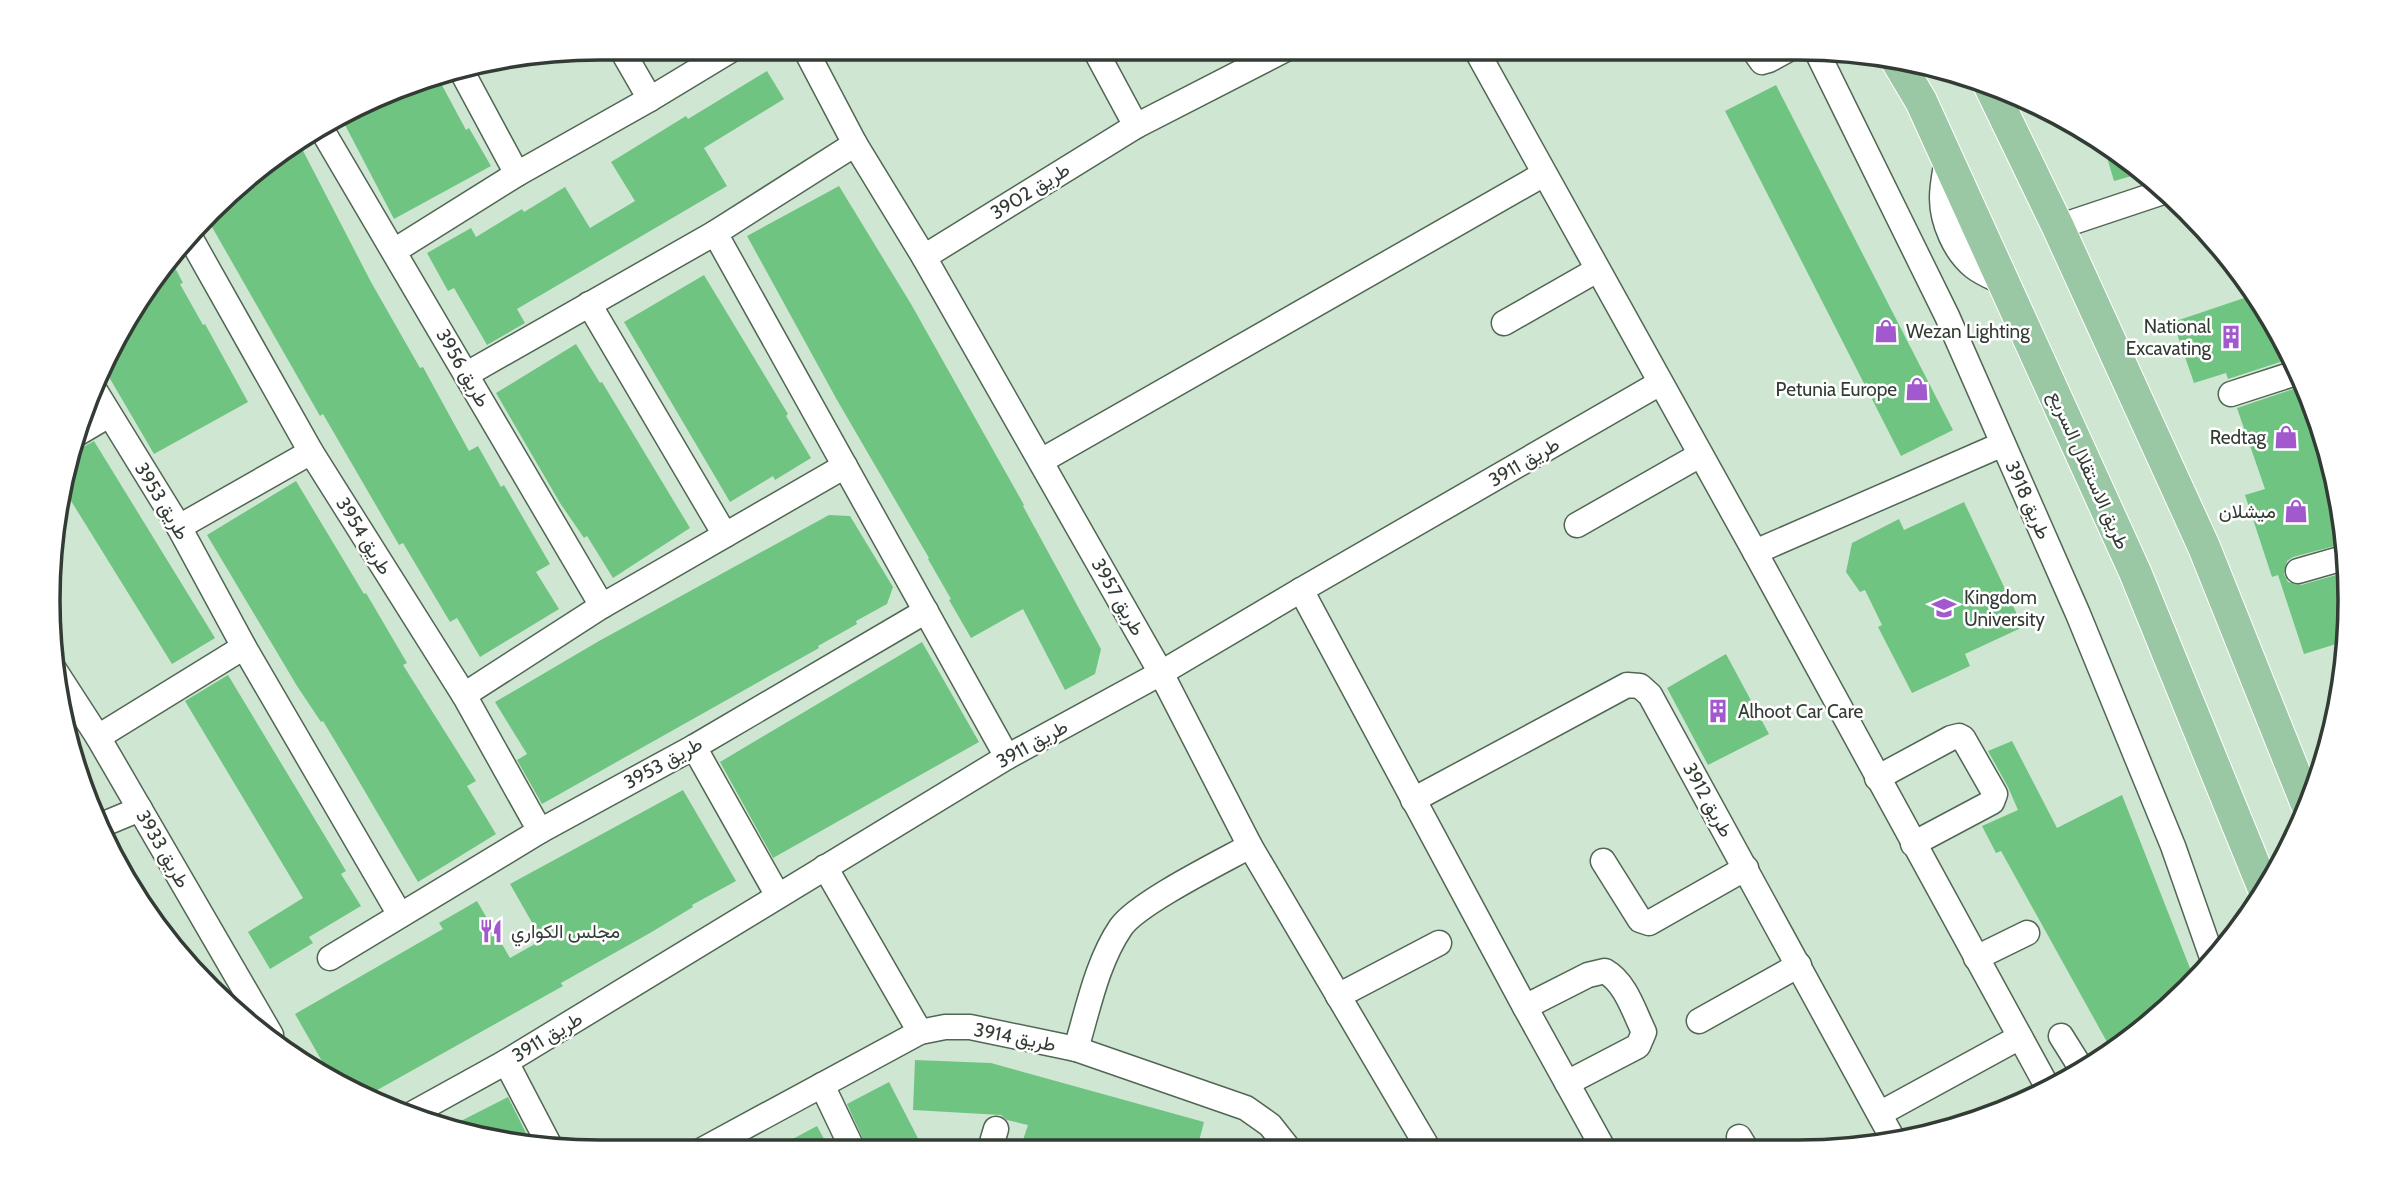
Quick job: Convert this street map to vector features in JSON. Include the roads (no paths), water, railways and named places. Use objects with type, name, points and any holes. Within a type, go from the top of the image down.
[{"type":"main road","name":"طريق الاستقلال السريع","points":[[1902,70],[1921,101],[2135,572],[2260,879]]},
{"type":"main road","points":[[1995,97],[2058,227],[2204,547],[2302,793]]},
{"type":"street","points":[[628,60],[650,99]]},
{"type":"street","points":[[394,251],[517,174],[714,60]]},
{"type":"street","name":"طريق 3957","points":[[817,60],[855,144],[924,257],[1161,673],[1250,846],[1423,1140]]},
{"type":"street","points":[[1100,60],[1136,126]]},
{"type":"street","name":"طريق 3902","points":[[924,257],[1136,126],[1265,60]]},
{"type":"street","points":[[1482,60],[2044,1080]]},
{"type":"street","name":"طريق 3918","points":[[1821,61],[1947,316],[2078,614],[2168,833],[2209,950]]},
{"type":"street","points":[[465,77],[517,174]]},
{"type":"street","name":"طريق 3956","points":[[325,135],[601,606]]},
{"type":"street","points":[[467,374],[715,233],[855,144]]},
{"type":"street","points":[[1045,468],[1435,242],[1440,235],[1544,174]]},
{"type":"street","points":[[2058,227],[2156,194]]},
{"type":"street","points":[[715,233],[1007,757]]},
{"type":"street","name":"طريق 3954","points":[[194,244],[311,452],[464,695],[540,831]]},
{"type":"street","points":[[1504,323],[1597,270]]},
{"type":"street","points":[[589,304],[725,535]]},
{"type":"street","points":[[2231,394],[2289,375]]},
{"type":"street","name":"طريق 3911","points":[[421,1109],[506,1062],[1007,757],[1161,673],[1660,383]]},
{"type":"street","name":"طريق 3953","points":[[99,397],[179,527],[244,647],[400,915]]},
{"type":"street","points":[[88,428],[109,415]]},
{"type":"street","points":[[1755,552],[2003,444]]},
{"type":"street","points":[[179,527],[311,452]]},
{"type":"street","points":[[1577,525],[1700,455]]},
{"type":"street","points":[[464,695],[601,606],[845,466]]},
{"type":"street","points":[[2298,572],[2337,560]]},
{"type":"street","points":[[1301,590],[1599,1140]]},
{"type":"street","name":"طريق 3953","points":[[330,958],[540,831],[694,747],[926,611]]},
{"type":"street","points":[[98,737],[244,647]]},
{"type":"street","name":"طريق 3912","points":[[1413,800],[1627,685],[1640,686],[1650,695],[1890,1131]]},
{"type":"street","name":"طريق 3933","points":[[67,690],[98,737],[263,1021]]},
{"type":"street","points":[[1877,778],[1959,736],[1963,738],[1992,790],[1992,802],[1913,844]]},
{"type":"street","points":[[694,747],[778,896]]},
{"type":"street","points":[[108,822],[140,809]]},
{"type":"street","points":[[1076,1049],[1102,965],[1122,925],[1146,905],[1250,846]]},
{"type":"street","points":[[1603,861],[1644,923],[1649,923],[1746,868]]},
{"type":"street","points":[[825,867],[920,1032]]},
{"type":"street","points":[[1976,958],[2027,933]]},
{"type":"street","points":[[1338,996],[1439,943]]},
{"type":"street","points":[[1699,1021],[1799,965]]},
{"type":"street","points":[[1525,1007],[1588,975],[1605,971],[1614,976],[1624,990],[1644,1032],[1642,1040],[1638,1046],[1567,1083]]},
{"type":"street","name":"طريق 3914","points":[[720,1140],[920,1032],[945,1027],[970,1027],[1076,1049],[1247,1108],[1270,1125],[1282,1140]]},
{"type":"street","points":[[2061,1036],[2077,1062]]},
{"type":"street","points":[[1881,1113],[2020,1037]]},
{"type":"street","points":[[506,1062],[545,1136]]},
{"type":"street","points":[[822,1085],[848,1140]]},
{"type":"place","name":"Wezan Lighting","points":[[1886,331]]},
{"type":"place","name":"National Excavating","points":[[2231,337]]},
{"type":"place","name":"Petunia Europe","points":[[1917,389]]},
{"type":"place","name":"Redtag","points":[[2286,437]]},
{"type":"place","name":"ميشلان","points":[[2296,511]]},
{"type":"place","name":"Kingdom University","points":[[1944,608]]},
{"type":"place","name":"Alhoot Car Care","points":[[1718,711]]},
{"type":"place","name":"مجلس الكواري","points":[[491,931]]}]
